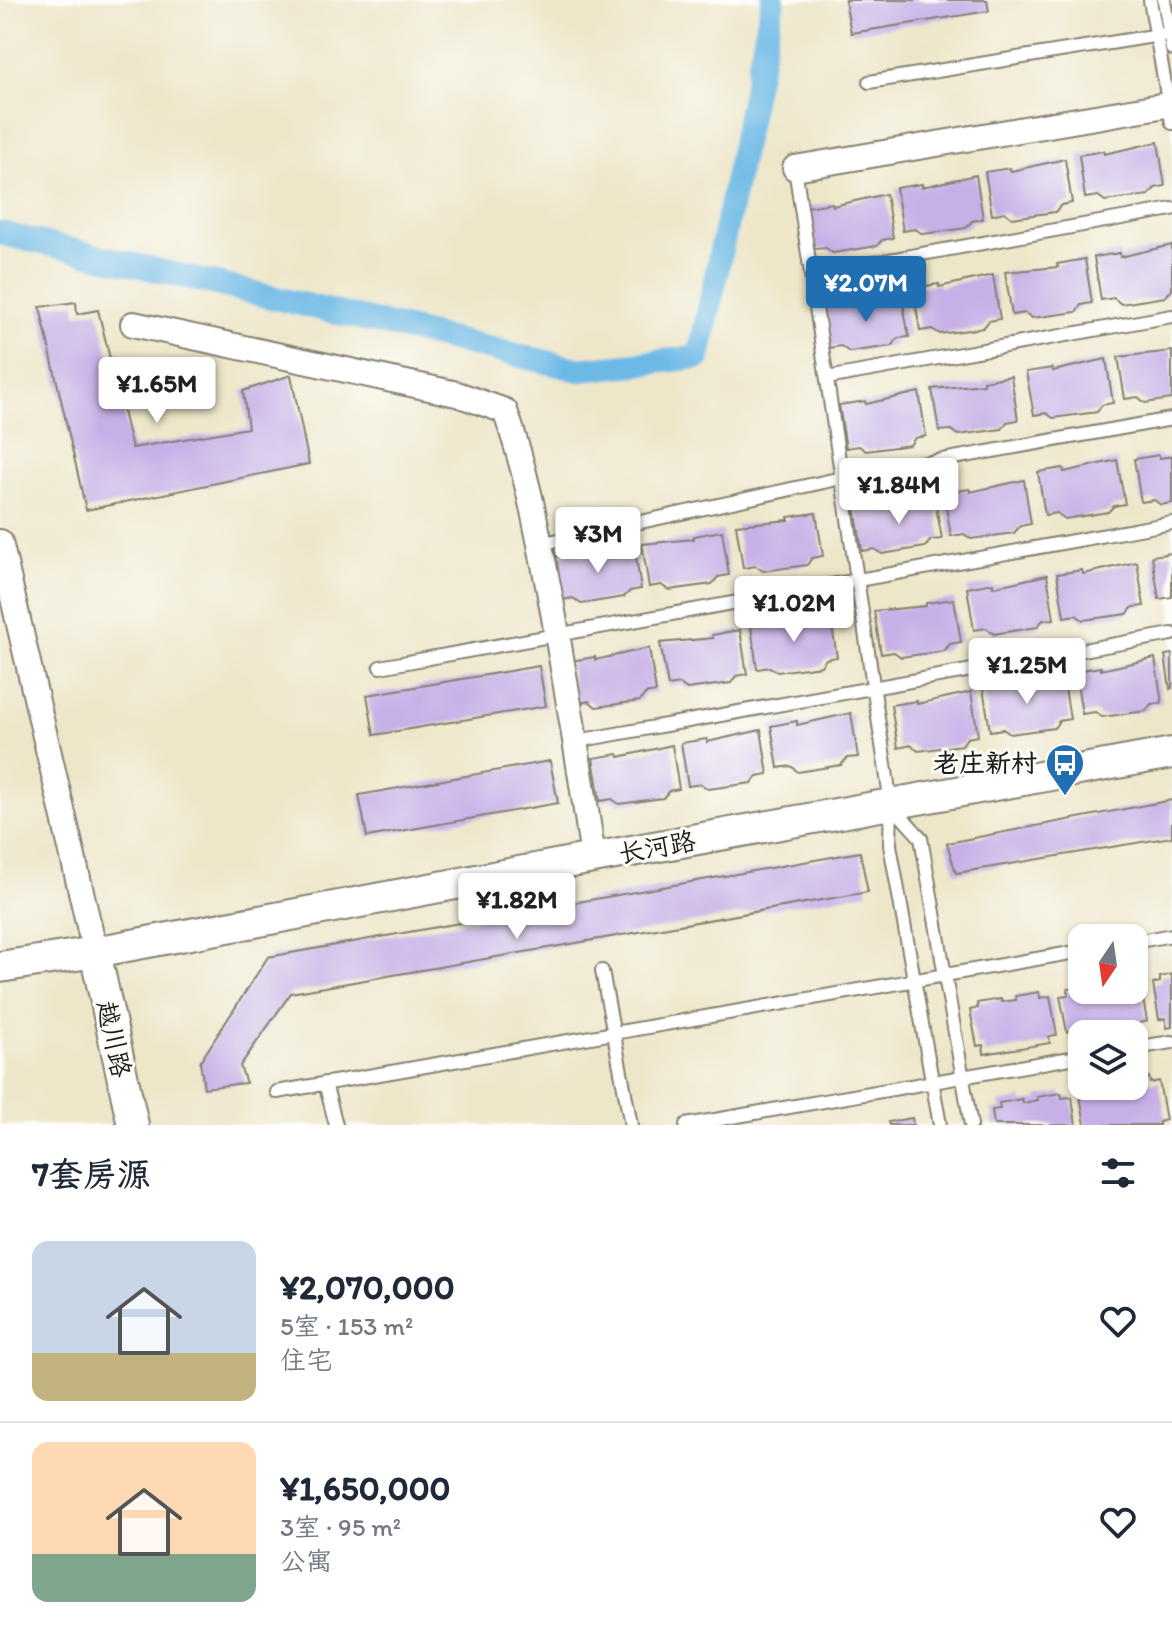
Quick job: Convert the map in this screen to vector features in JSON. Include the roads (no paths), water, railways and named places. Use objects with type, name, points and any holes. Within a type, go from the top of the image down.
[{"type":"street","points":[[795,168],[1171,111]]},
{"type":"street","points":[[133,324],[457,394],[505,411],[521,456],[540,544],[577,741],[593,858]]},
{"type":"street","points":[[0,542],[95,952]]},
{"type":"street","name":"长河路","points":[[0,967],[1172,753]]},
{"type":"street","name":"越川路","points":[[95,952],[133,1125]]},
{"type":"lane","points":[[1150,0],[1172,49]]},
{"type":"lane","points":[[1164,0],[1171,111]]},
{"type":"lane","points":[[869,82],[1165,34]]},
{"type":"lane","points":[[795,168],[891,804],[890,845],[940,1125]]},
{"type":"lane","points":[[811,274],[1172,209]]},
{"type":"lane","points":[[827,378],[1172,316]]},
{"type":"lane","points":[[540,544],[842,478],[1172,419]]},
{"type":"lane","points":[[380,667],[1172,523]]},
{"type":"lane","points":[[577,741],[1172,634]]},
{"type":"lane","points":[[891,804],[921,838],[971,1125]]},
{"type":"lane","points":[[1148,939],[1172,935]]},
{"type":"lane","points":[[277,1092],[1068,953]]},
{"type":"lane","points":[[602,971],[631,1125]]},
{"type":"lane","points":[[1148,1046],[1172,1042]]},
{"type":"lane","points":[[686,1125],[1068,1058]]},
{"type":"lane","points":[[325,1083],[336,1125]]},
{"type":"waterway","points":[[0,233],[580,370],[699,357],[773,0]]},
{"type":"place","name":"老庄新村","points":[[1065,797]]}]
